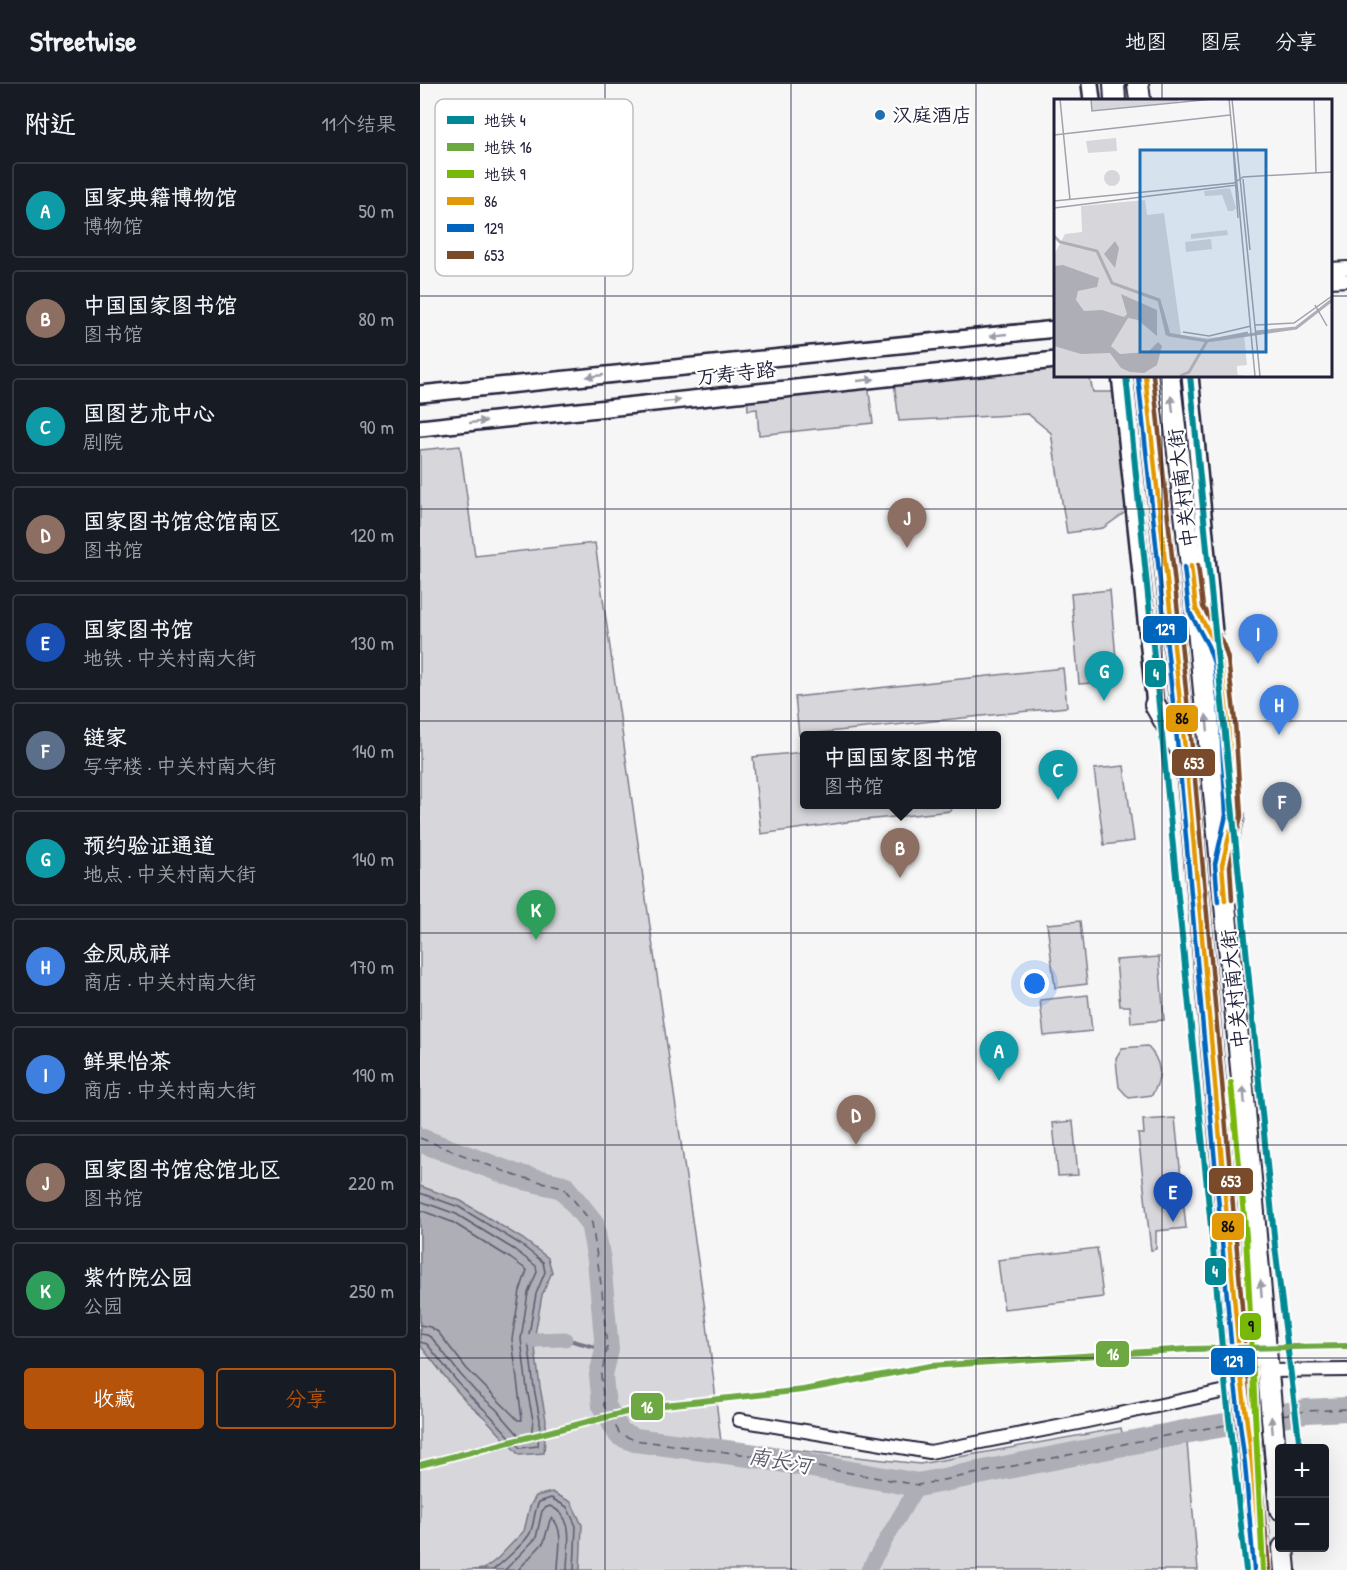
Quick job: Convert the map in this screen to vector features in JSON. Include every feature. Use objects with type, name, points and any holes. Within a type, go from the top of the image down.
[{"type":"main road","points":[[1114,84],[1115,99]]},
{"type":"main road","points":[[1138,84],[1140,99]]},
{"type":"main road","name":"中关村南大街","points":[[1145,376],[1186,758],[1242,1382],[1262,1570]]},
{"type":"main road","name":"中关村南大街","points":[[1169,376],[1222,865],[1279,1498]]},
{"type":"main road","points":[[1196,609],[1215,642]]},
{"type":"main road","points":[[1155,705],[1186,758]]},
{"type":"main road","points":[[1222,865],[1234,816]]},
{"type":"main road","points":[[1283,1552],[1285,1570]]},
{"type":"street","points":[[1090,84],[1092,99]]},
{"type":"street","points":[[1332,269],[1347,268]]},
{"type":"street","points":[[1332,281],[1347,280]]},
{"type":"street","name":"万寿寺路","points":[[420,394],[1054,329]]},
{"type":"street","name":"万寿寺路","points":[[420,428],[1054,360]]},
{"type":"street","points":[[1120,376],[1155,705]]},
{"type":"street","name":"中关村南大街","points":[[1190,376],[1215,642],[1221,661],[1234,816]]},
{"type":"street","points":[[1269,1380],[1347,1370]]},
{"type":"street","points":[[739,1420],[930,1452],[1226,1391],[1242,1382]]},
{"type":"shaded area","points":[[1054,365],[1054,376],[1089,376],[1093,392],[1117,392],[1130,509],[1103,528],[1067,533],[1051,433],[1028,414],[899,421],[894,382]]},
{"type":"shaded area","points":[[868,384],[873,423],[759,435],[757,409],[748,410],[747,397]]},
{"type":"shaded area","points":[[460,446],[475,556],[595,543],[707,1324],[721,1442],[920,1464],[1121,1428],[1127,1454],[1187,1443],[1198,1570],[420,1570],[420,450]]},
{"type":"shaded area","points":[[1110,590],[1118,681],[1079,684],[1071,594]]},
{"type":"shaded area","points":[[1063,668],[1067,707],[837,731],[800,731],[799,735],[795,697]]},
{"type":"shaded area","points":[[800,752],[800,809],[952,809],[951,811],[761,834],[753,757]]},
{"type":"shaded area","points":[[1124,766],[1134,841],[1104,845],[1094,769]]},
{"type":"shaded area","points":[[1080,921],[1087,984],[1055,988],[1047,924]]},
{"type":"shaded area","points":[[1159,957],[1164,1020],[1131,1023],[1130,1006],[1120,1006],[1116,960]]},
{"type":"shaded area","points":[[1088,995],[1092,1031],[1044,1036],[1040,1000]]},
{"type":"shaded area","points":[[1147,1046],[1158,1064],[1158,1082],[1152,1095],[1129,1098],[1119,1087],[1116,1058],[1122,1048]]},
{"type":"shaded area","points":[[1175,1118],[1186,1228],[1156,1231],[1156,1249],[1151,1250],[1138,1134],[1144,1134],[1143,1120]]},
{"type":"shaded area","points":[[1073,1121],[1078,1175],[1058,1176],[1053,1123]]},
{"type":"shaded area","points":[[1097,1248],[1103,1297],[1004,1309],[998,1260]]},
{"type":"water","points":[[420,1186],[461,1201],[523,1239],[548,1258],[552,1272],[542,1295],[534,1340],[546,1420],[544,1453],[519,1455],[466,1401],[420,1345]]},
{"type":"water","points":[[552,1492],[571,1502],[582,1525],[580,1570],[474,1570],[484,1569],[497,1559],[524,1531],[530,1506],[536,1496]]},
{"type":"waterway","name":"南长河","points":[[420,1140],[516,1176],[563,1187],[592,1223],[599,1260],[607,1350],[601,1375],[604,1406],[620,1434],[635,1440],[756,1456],[918,1485],[1184,1432],[1306,1411],[1347,1409]]},
{"type":"waterway","points":[[565,1339],[607,1350]]},
{"type":"waterway","points":[[534,1340],[565,1339]]},
{"type":"waterway","points":[[868,1570],[918,1485]]},
{"type":"ferry route","points":[[420,1138],[516,1176],[563,1187],[592,1223],[602,1291],[607,1350],[601,1375],[604,1406],[620,1434],[635,1440],[756,1456],[918,1485],[1239,1423]]},
{"type":"ferry route","points":[[1282,1415],[1347,1409]]},
{"type":"metro line","name":"4","points":[[1126,376],[1226,1391],[1246,1570]]},
{"type":"metro line","name":"4","points":[[1190,376],[1275,1246],[1300,1444]]},
{"type":"metro line","name":"9","points":[[1231,1083],[1246,1236],[1263,1570]]},
{"type":"metro line","name":"16","points":[[420,1465],[646,1407],[803,1390],[930,1366],[1190,1349],[1347,1346]]},
{"type":"transit line","name":"129","points":[[1138,376],[1179,759],[1234,1376],[1245,1464],[1254,1570]]},
{"type":"transit line","name":"86","points":[[1145,376],[1186,758],[1241,1375],[1262,1570]]},
{"type":"transit line","name":"653","points":[[1153,376],[1193,757],[1248,1374],[1269,1569]]},
{"type":"transit line","name":"653","points":[[1198,565],[1203,607],[1222,640],[1228,659],[1235,722],[1241,816],[1230,866],[1232,900]]},
{"type":"transit line","name":"86","points":[[1191,566],[1196,609],[1215,643],[1221,661],[1228,723],[1234,816],[1222,865],[1225,901]]},
{"type":"transit line","name":"129","points":[[1184,567],[1189,611],[1208,646],[1214,663],[1221,724],[1226,815],[1215,864],[1218,902]]},
{"type":"place","name":"汉庭酒店","points":[[880,115]]},
{"type":"place","name":"国家图书馆总馆北区","points":[[907,548]]},
{"type":"place","name":"鲜果怡茶","points":[[1258,664]]},
{"type":"place","name":"预约验证通道","points":[[1104,701]]},
{"type":"place","name":"金凤成祥","points":[[1279,735]]},
{"type":"place","name":"国图艺术中心","points":[[1058,800]]},
{"type":"place","name":"链家","points":[[1282,832]]},
{"type":"place","name":"中国国家图书馆","points":[[900,878]]},
{"type":"place","name":"紫竹院公园","points":[[536,940]]},
{"type":"place","name":"国家典籍博物馆","points":[[999,1081]]},
{"type":"place","name":"国家图书馆总馆南区","points":[[856,1145]]},
{"type":"place","name":"国家图书馆","points":[[1173,1222]]}]
